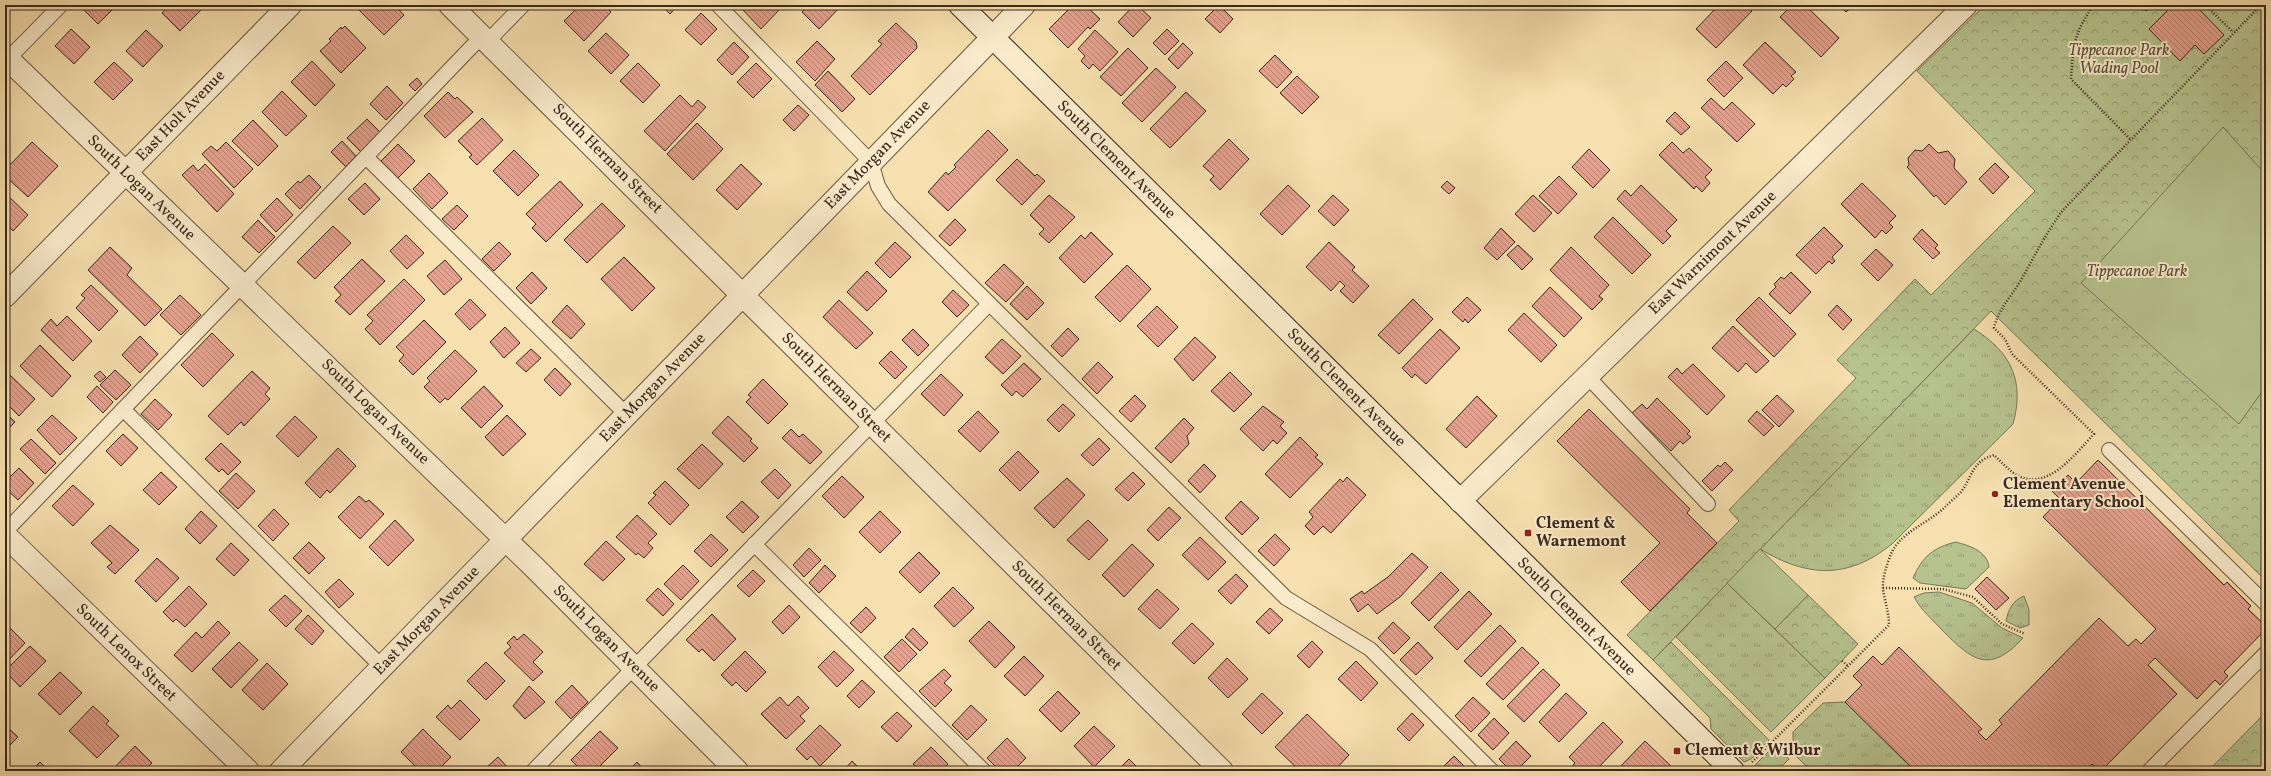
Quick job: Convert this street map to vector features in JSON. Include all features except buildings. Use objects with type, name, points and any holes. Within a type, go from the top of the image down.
[{"type":"street","name":"East Holt Avenue","points":[[5,296],[290,5]]},
{"type":"street","name":"South Herman Street","points":[[450,5],[485,38],[1222,771]]},
{"type":"street","name":"South Clement Avenue","points":[[960,5],[1730,767]]},
{"type":"street","name":"East Morgan Avenue","points":[[282,771],[1024,5]]},
{"type":"street","name":"East Warnimont Avenue","points":[[1460,501],[1962,6]]},
{"type":"street","name":"South Logan Avenue","points":[[6,61],[243,284],[506,539],[737,771]]},
{"type":"street","name":"South Lenox Street","points":[[5,534],[248,771]]},
{"type":"lane","points":[[6,61],[61,5]]},
{"type":"lane","points":[[5,534],[123,409],[366,157],[485,38],[523,5]]},
{"type":"lane","points":[[718,5],[871,162],[878,186],[889,204],[989,304],[1286,598],[1370,649],[1489,770]]},
{"type":"lane","points":[[366,157],[627,415]]},
{"type":"lane","points":[[533,771],[989,304]]},
{"type":"lane","points":[[1587,376],[1708,504]]},
{"type":"lane","points":[[123,409],[382,667]]},
{"type":"lane","points":[[2109,450],[2266,604]]},
{"type":"lane","points":[[754,544],[984,771]]},
{"type":"lane","points":[[2149,771],[2266,653]]},
{"type":"path","points":[[2094,5],[2081,22],[2072,47],[2070,79],[2130,139]]},
{"type":"path","points":[[2125,5],[2146,10],[2152,5]]},
{"type":"path","points":[[2205,5],[2233,32]]},
{"type":"path","points":[[1730,767],[1848,666],[1889,625],[1889,612],[1883,588],[1885,572],[1892,552],[1908,533],[1934,518],[1961,491],[1969,475],[1982,459],[1994,455],[2013,473],[2028,479],[2048,478],[2060,470],[2094,434],[2012,354],[2005,339],[1994,328],[1997,316],[2019,283],[2046,234],[2063,210],[2233,32],[2261,5]]},
{"type":"path","points":[[1883,588],[1943,589],[1973,597],[2002,624],[2025,634]]},
{"type":"path","points":[[1842,661],[1848,666]]},
{"type":"green space","name":"Tippecanoe Park","points":[[1985,5],[2266,5],[2266,581],[1991,311],[1653,660],[1627,635],[1739,521],[1729,510],[1856,378],[1837,360],[1915,279],[1931,295],[2035,191],[1917,71]]},
{"type":"green space","points":[[2223,127],[2266,175],[2266,386],[2239,424],[2081,283]]},
{"type":"green space","points":[[1974,329],[1987,338],[1997,348],[2006,358],[2012,369],[2016,381],[2017,394],[2013,424],[1892,544],[1875,556],[1859,564],[1843,569],[1811,569],[1794,565],[1760,549]]},
{"type":"green space","points":[[1956,542],[1972,547],[1981,553],[1988,561],[1989,567],[1966,589],[1920,583],[1913,578],[1920,564],[1930,554],[1941,547]]},
{"type":"green space","points":[[1760,549],[1808,595],[1775,629],[1727,583]]},
{"type":"green space","points":[[1727,583],[1825,678],[1771,732],[1676,637]]},
{"type":"green space","points":[[1939,592],[1972,603],[2002,628],[2023,638],[2011,650],[2000,657],[1990,660],[1981,659],[1972,655],[1942,630],[1923,610],[1914,597],[1924,593]]},
{"type":"green space","points":[[1808,595],[1858,644],[1825,678],[1775,629]]},
{"type":"green space","points":[[2024,596],[2029,610],[2029,625],[2020,628],[2006,621],[2012,606],[2017,600]]},
{"type":"green space","points":[[1671,642],[1769,740],[1751,759],[1744,762],[1711,729],[1710,718],[1653,660]]},
{"type":"green space","points":[[1845,702],[1915,771],[1811,771],[1793,753],[1793,732],[1823,703]]},
{"type":"green space","points":[[2266,712],[2266,771],[2208,771]]},
{"type":"green space","points":[[1775,745],[1789,759],[1777,771],[1753,771],[1756,764]]},
{"type":"place","name":"Clement Avenue Elementary School","points":[[1995,494]]},
{"type":"place","name":"Clement & Warnemont","points":[[1528,533]]},
{"type":"place","name":"Clement & Wilbur","points":[[1677,751]]},
{"type":"park label","name":"Tippecanoe Park Wading Pool","points":[[2119,60]]}]
